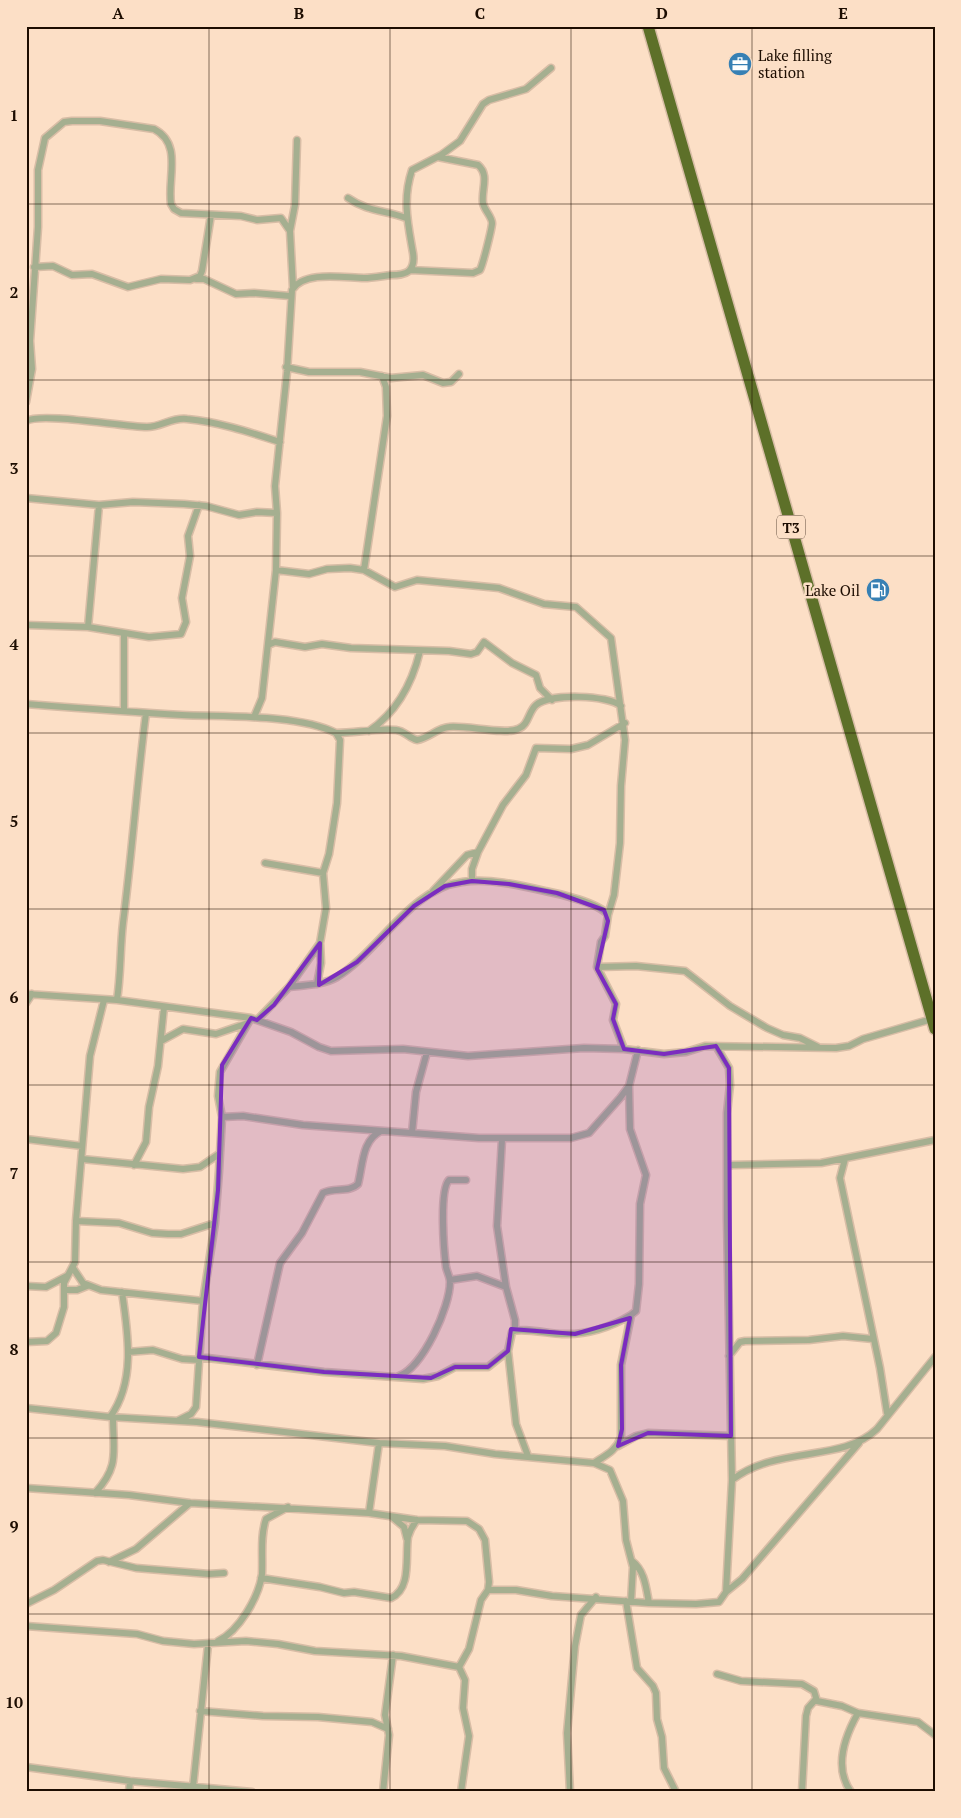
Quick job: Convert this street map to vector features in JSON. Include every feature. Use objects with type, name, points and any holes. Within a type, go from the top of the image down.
[{"type":"highway","name":"T3","points":[[648,26],[933,1024]]},
{"type":"street","points":[[410,270],[413,265],[413,256],[406,218],[412,170],[438,157],[464,137],[483,104],[489,100],[526,89],[551,68]]},
{"type":"street","points":[[26,402],[31,378],[29,358],[40,150],[45,138],[64,122],[100,121],[145,127],[162,133],[171,145],[170,198],[174,209],[181,213],[241,216],[257,220],[282,218],[290,231]]},
{"type":"street","points":[[254,718],[262,698],[276,570],[278,513],[275,486],[286,367],[290,296],[293,287],[290,231],[295,205],[297,140]]},
{"type":"street","points":[[293,287],[300,282],[321,277],[363,278],[398,275],[410,270],[473,273],[480,270],[492,224],[483,204],[485,183],[482,169],[478,165],[438,157]]},
{"type":"street","points":[[348,198],[366,209],[392,213],[406,218]]},
{"type":"street","points":[[194,278],[200,276],[202,271],[211,214]]},
{"type":"street","points":[[34,266],[53,266],[72,275],[92,274],[128,288],[162,279],[194,278],[204,279],[236,294],[254,293],[290,296]]},
{"type":"street","points":[[286,367],[308,372],[360,372],[400,378],[423,375],[443,383],[451,382],[459,374]]},
{"type":"street","points":[[364,570],[387,416],[386,387],[382,376]]},
{"type":"street","points":[[26,421],[33,418],[54,418],[144,427],[160,425],[174,419],[186,418],[232,427],[280,442]]},
{"type":"street","points":[[26,498],[99,505],[140,502],[199,505],[238,515],[256,512],[278,513]]},
{"type":"street","points":[[88,627],[99,505]]},
{"type":"street","points":[[26,625],[88,627],[124,634],[162,638],[177,636],[183,632],[186,616],[182,593],[190,556],[188,536],[199,505]]},
{"type":"street","points":[[276,570],[309,574],[341,568],[364,570],[396,587],[417,580],[499,588],[544,604],[571,606],[582,612],[614,642],[615,672],[625,724],[620,843],[614,895],[608,915],[606,936],[601,942],[597,968],[616,1004],[613,1020],[624,1049]]},
{"type":"street","points":[[124,634],[124,711]]},
{"type":"street","points":[[268,645],[274,642],[305,646],[322,644],[351,648],[449,651],[471,654],[477,652],[484,642],[512,663],[536,675],[540,688],[552,700]]},
{"type":"street","points":[[369,731],[380,723],[397,704],[412,678],[420,651]]},
{"type":"street","points":[[26,704],[96,711],[254,718],[322,728],[336,733],[400,731],[417,740],[448,727],[512,731],[523,726],[536,705],[582,695],[614,701],[621,706]]},
{"type":"street","points":[[117,1000],[121,977],[123,924],[132,855],[134,815],[146,713]]},
{"type":"street","points":[[472,881],[472,869],[478,852],[502,805],[526,775],[536,748],[571,749],[588,745],[625,724]]},
{"type":"street","points":[[317,984],[321,963],[320,943],[326,908],[323,873],[337,803],[340,740],[336,733]]},
{"type":"street","points":[[289,987],[317,984],[337,977],[357,962],[414,906],[432,892],[467,855],[478,852]]},
{"type":"street","points":[[265,862],[323,873]]},
{"type":"street","points":[[432,892],[455,883],[472,881],[509,884],[557,893],[600,908],[608,915]]},
{"type":"street","points":[[178,1420],[191,1414],[196,1407],[203,1301],[215,1223],[222,1117],[218,1096],[220,1072],[252,1021],[289,987],[320,943]]},
{"type":"street","name":"T3","points":[[597,968],[636,966],[685,971],[730,1006],[766,1028],[782,1035],[800,1038],[820,1048]]},
{"type":"street","name":"T3","points":[[29,994],[117,1000],[252,1021],[291,1032],[319,1047],[331,1051],[381,1049],[468,1056],[584,1048],[624,1049],[670,1054],[716,1046],[770,1049],[820,1048],[849,1046],[863,1039],[933,1024]]},
{"type":"street","points":[[26,1003],[29,994]]},
{"type":"street","points":[[26,1342],[47,1341],[56,1333],[64,1307],[64,1290],[67,1276],[76,1255],[76,1221],[90,1056],[104,1000]]},
{"type":"street","points":[[134,1164],[146,1142],[149,1102],[158,1066],[164,1006]]},
{"type":"street","points":[[161,1041],[183,1029],[188,1028],[216,1034],[252,1021]]},
{"type":"street","points":[[716,1046],[727,1063],[730,1078],[727,1167],[732,1480],[726,1592]]},
{"type":"street","points":[[515,1330],[575,1334],[609,1326],[631,1316],[636,1311],[638,1300],[640,1204],[646,1175],[630,1129],[629,1086],[638,1050]]},
{"type":"street","points":[[412,1133],[416,1092],[427,1052]]},
{"type":"street","points":[[222,1117],[243,1116],[290,1123],[502,1139],[579,1137],[593,1128],[629,1086]]},
{"type":"street","points":[[257,1365],[284,1256],[302,1234],[323,1193],[329,1190],[350,1189],[358,1184],[366,1144],[373,1135],[382,1131]]},
{"type":"street","points":[[26,1139],[82,1146]]},
{"type":"street","points":[[502,1139],[497,1226],[506,1287],[515,1320],[515,1330],[510,1336],[508,1351],[516,1424],[528,1456]]},
{"type":"street","points":[[727,1167],[732,1165],[805,1164],[845,1159],[935,1140]]},
{"type":"street","points":[[82,1159],[193,1169],[204,1165],[219,1154]]},
{"type":"street","points":[[845,1159],[840,1178],[887,1414]]},
{"type":"street","points":[[397,1376],[410,1371],[423,1353],[443,1310],[450,1280],[446,1257],[444,1195],[449,1180],[466,1180]]},
{"type":"street","points":[[76,1221],[105,1221],[152,1233],[168,1234],[181,1234],[215,1223]]},
{"type":"street","points":[[72,1268],[79,1279],[87,1286],[110,1292],[203,1301]]},
{"type":"street","points":[[26,1286],[46,1286],[67,1276]]},
{"type":"street","points":[[450,1280],[477,1276],[506,1287]]},
{"type":"street","points":[[64,1290],[77,1290],[87,1286]]},
{"type":"street","points":[[95,1493],[109,1476],[113,1464],[111,1417],[121,1398],[128,1352],[122,1292]]},
{"type":"street","points":[[618,1446],[622,1420],[621,1365],[631,1316]]},
{"type":"street","points":[[729,1357],[740,1342],[745,1341],[809,1340],[843,1336],[873,1339]]},
{"type":"street","points":[[128,1352],[153,1350],[182,1359],[199,1359],[324,1372],[431,1378],[451,1368],[488,1367],[508,1351]]},
{"type":"street","points":[[488,1590],[516,1590],[552,1596],[649,1603],[713,1604],[719,1602],[726,1592],[742,1579],[860,1442],[877,1429],[887,1414],[935,1357]]},
{"type":"street","points":[[26,1408],[111,1417],[178,1420],[379,1443],[446,1446],[594,1463],[605,1466],[614,1476],[625,1511],[626,1540],[633,1567],[628,1601],[637,1668],[653,1686],[656,1693],[657,1719],[662,1737],[664,1768],[676,1792]]},
{"type":"street","points":[[594,1463],[636,1436],[648,1433],[731,1436]]},
{"type":"street","points":[[732,1480],[744,1471],[769,1461],[860,1442]]},
{"type":"street","points":[[369,1513],[379,1443]]},
{"type":"street","points":[[26,1488],[190,1503],[369,1513],[417,1520],[460,1519],[475,1525],[482,1534],[486,1549],[488,1590],[481,1600],[469,1649],[460,1667],[465,1680],[463,1708],[469,1736],[461,1792]]},
{"type":"street","points":[[108,1562],[136,1550],[190,1503]]},
{"type":"street","points":[[211,1644],[224,1638],[240,1621],[256,1596],[261,1578],[266,1519],[288,1507]]},
{"type":"street","points":[[392,1516],[404,1527],[408,1541]]},
{"type":"street","points":[[261,1578],[320,1587],[344,1594],[354,1592],[390,1598],[398,1593],[403,1584],[408,1562],[408,1541],[411,1530],[417,1520]]},
{"type":"street","points":[[631,1560],[641,1570],[649,1603]]},
{"type":"street","points":[[26,1604],[54,1590],[97,1561],[136,1568],[209,1574],[224,1573]]},
{"type":"street","points":[[570,1792],[567,1733],[574,1646],[581,1616],[596,1598]]},
{"type":"street","points":[[26,1626],[130,1634],[163,1640],[211,1644],[246,1641],[316,1651],[393,1655],[460,1667]]},
{"type":"street","points":[[193,1786],[200,1710],[211,1644]]},
{"type":"street","points":[[383,1792],[388,1729],[384,1715],[393,1655]]},
{"type":"street","points":[[717,1674],[741,1681],[802,1684],[812,1689],[816,1699]]},
{"type":"street","points":[[816,1699],[850,1708],[858,1713],[918,1722],[935,1734]]},
{"type":"street","points":[[802,1792],[806,1716],[808,1708],[816,1699]]},
{"type":"street","points":[[200,1710],[263,1716],[318,1717],[372,1722],[388,1729]]},
{"type":"street","points":[[851,1792],[845,1780],[842,1753],[845,1737],[858,1713]]},
{"type":"street","points":[[26,1767],[130,1781],[252,1792]]},
{"type":"street","points":[[129,1792],[130,1781]]},
{"type":"highlighted area","points":[[472,881],[509,884],[557,893],[604,910],[608,921],[597,969],[616,1004],[613,1019],[624,1049],[664,1054],[716,1046],[729,1068],[731,1436],[648,1433],[618,1446],[622,1429],[621,1365],[630,1318],[575,1334],[511,1329],[508,1351],[488,1367],[455,1367],[431,1378],[324,1372],[199,1357],[218,1190],[222,1065],[251,1018],[257,1020],[274,1005],[320,943],[319,985],[357,962],[414,906],[445,886]]},
{"type":"place","name":"Lake filling station","points":[[740,64]]},
{"type":"place","name":"Lake Oil","points":[[878,590]]}]
